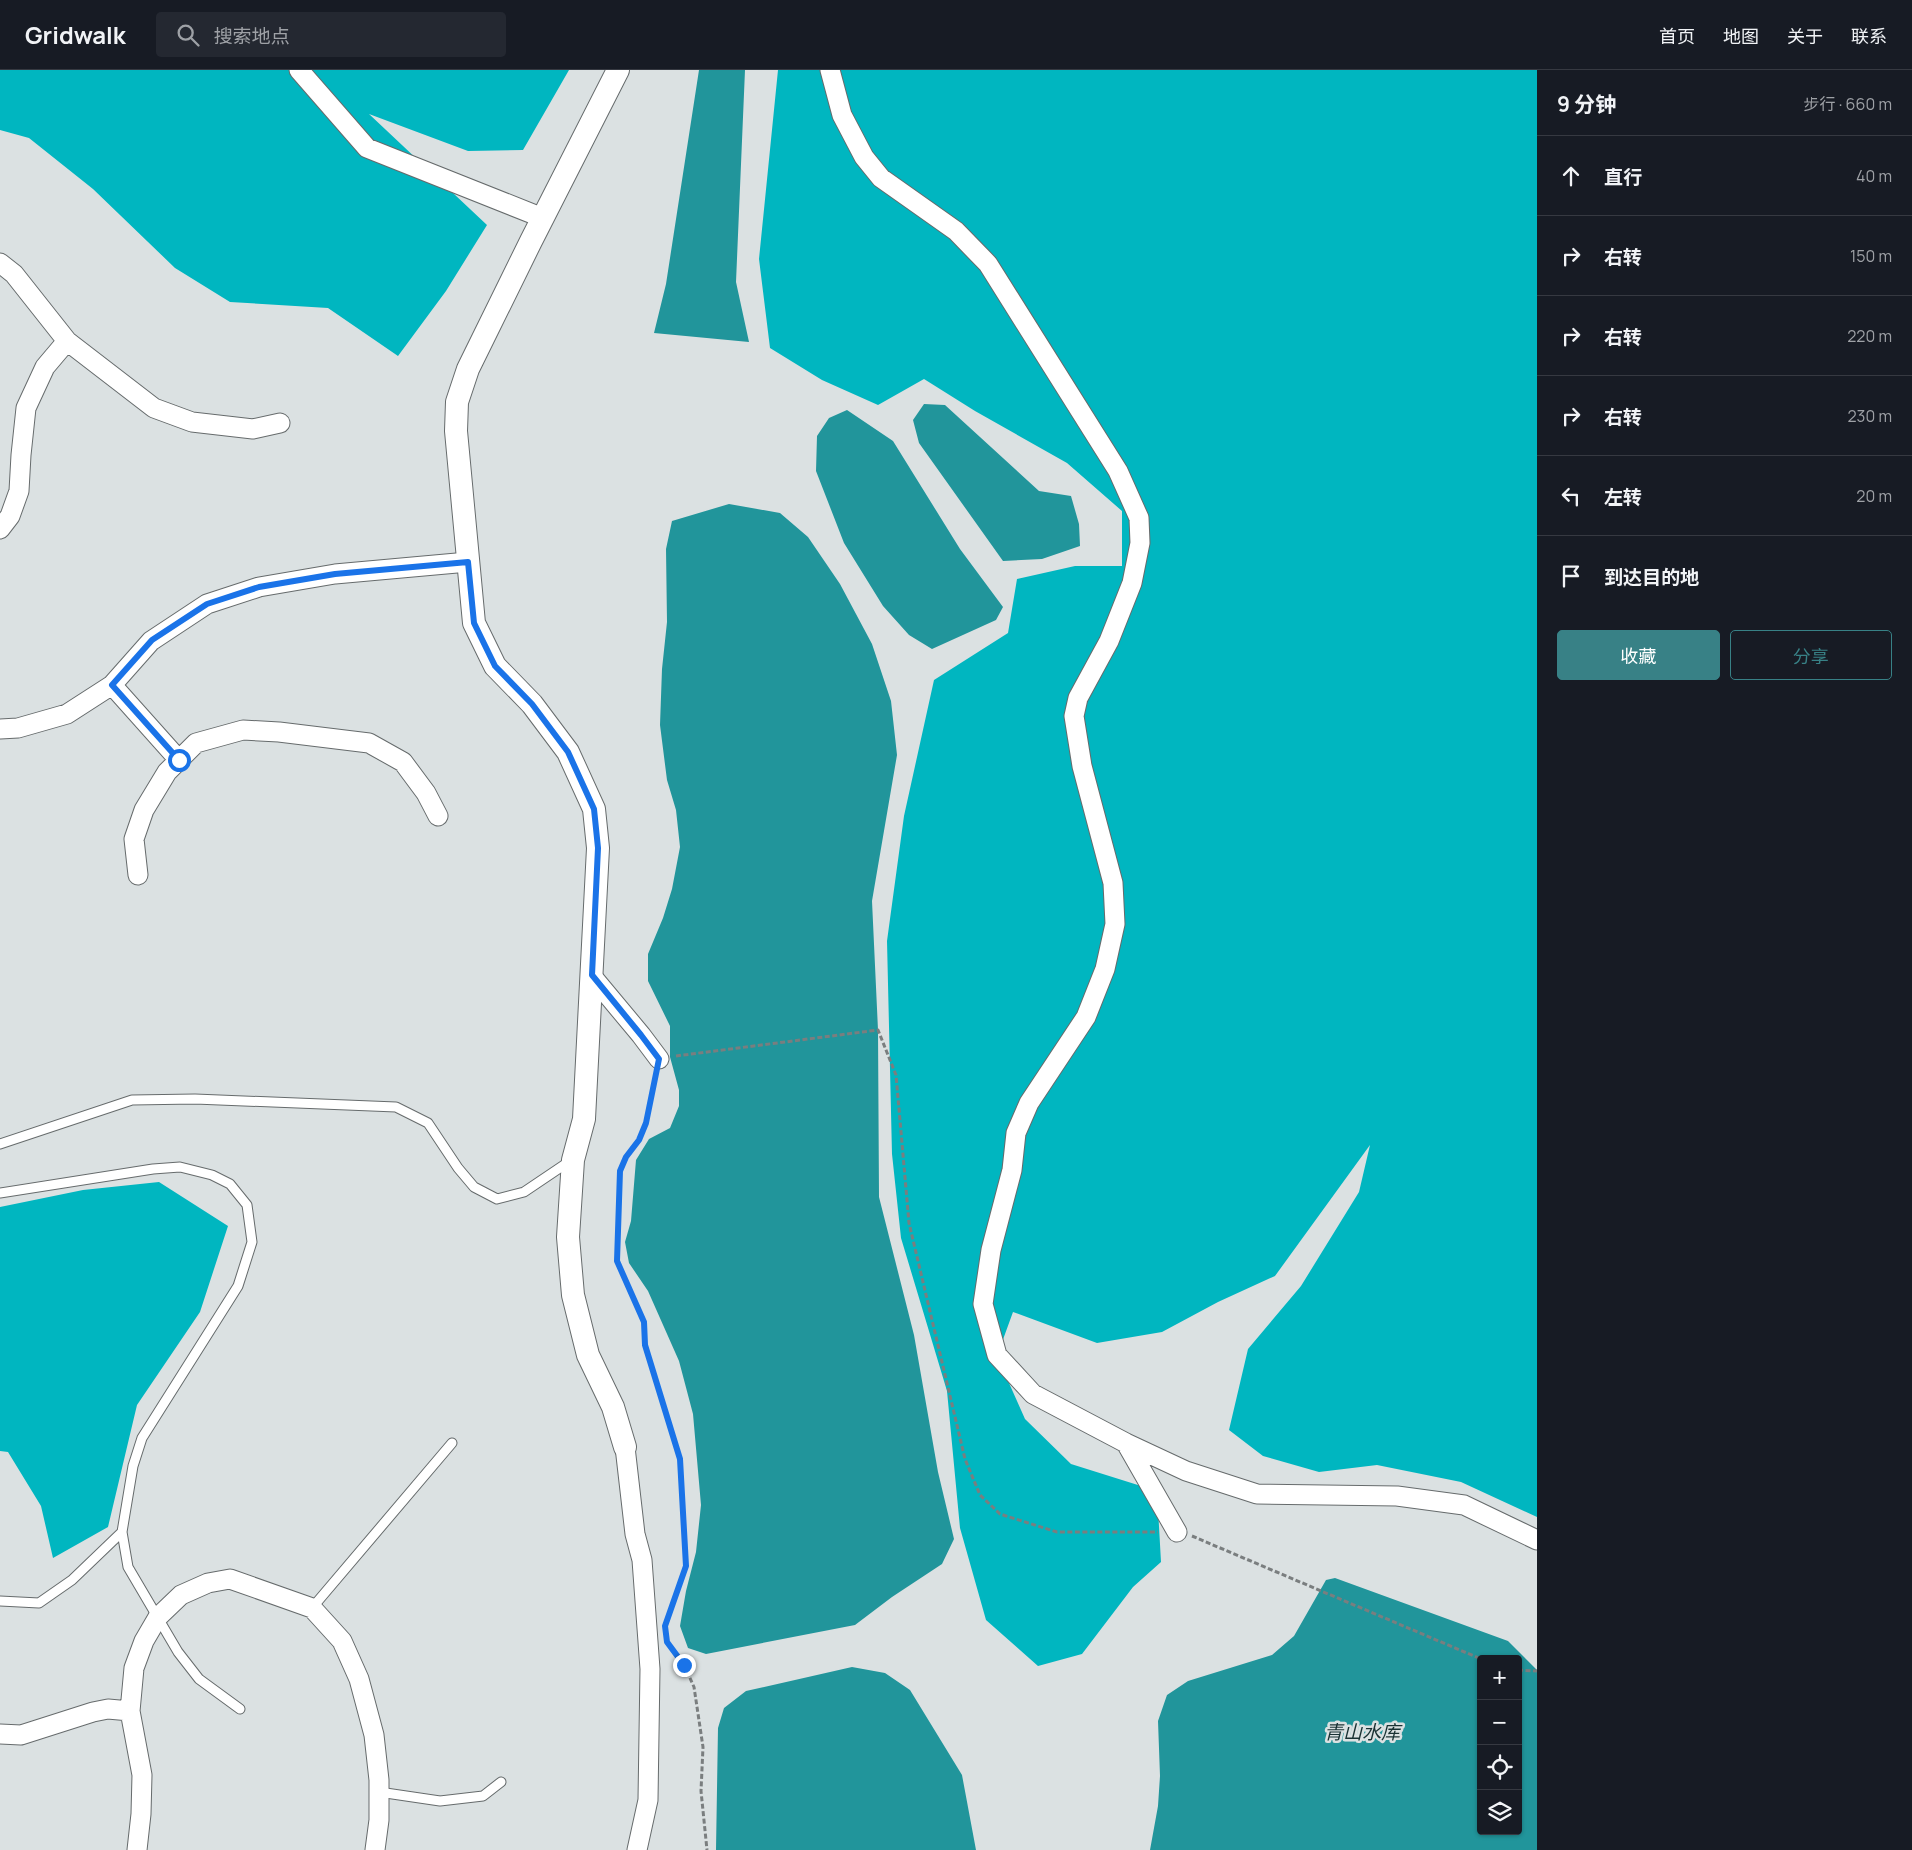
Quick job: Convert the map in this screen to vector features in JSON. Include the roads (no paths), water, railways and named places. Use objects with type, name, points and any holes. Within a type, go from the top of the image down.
[{"type":"street","points":[[299,70],[367,148],[543,218]]},
{"type":"street","points":[[618,70],[468,369],[458,402],[456,431],[474,623],[495,666],[532,704],[568,752],[594,809],[598,848],[584,1119],[572,1160],[568,1237],[573,1295],[588,1355],[613,1407],[625,1447],[635,1534],[642,1560],[650,1669],[648,1800],[637,1850]]},
{"type":"street","points":[[830,70],[842,115],[864,157],[881,178],[956,231],[988,264],[1118,471],[1140,518],[1140,543],[1132,583],[1109,641],[1078,698],[1074,716],[1082,766],[1113,883],[1115,924],[1105,969],[1086,1017],[1029,1103],[1016,1133],[1012,1170],[991,1250],[984,1304],[997,1354],[1033,1394],[1126,1443],[1186,1471],[1258,1494],[1398,1496],[1464,1505],[1537,1540]]},
{"type":"street","points":[[0,263],[14,274],[67,341],[154,408],[192,422],[253,429],[280,423]]},
{"type":"street","points":[[0,529],[10,516],[19,491],[26,408],[45,367],[67,341]]},
{"type":"street","points":[[0,729],[18,728],[67,714],[112,685],[152,640],[207,604],[259,587],[335,574],[468,562]]},
{"type":"street","points":[[112,685],[179,760]]},
{"type":"street","points":[[138,875],[134,839],[144,810],[167,772],[196,743],[243,730],[279,732],[369,743],[403,762],[426,793],[438,816]]},
{"type":"street","points":[[592,975],[659,1059]]},
{"type":"street","points":[[1126,1443],[1177,1532]]},
{"type":"street","points":[[136,1850],[141,1814],[142,1775],[130,1712],[134,1668],[144,1641],[158,1617],[180,1595],[208,1583],[230,1579],[312,1608],[342,1641],[359,1679],[374,1735],[379,1792],[379,1820],[374,1850]]},
{"type":"street","points":[[0,1734],[21,1735],[108,1709],[130,1712]]},
{"type":"lane","points":[[0,1144],[132,1100],[195,1099],[396,1107],[428,1122],[458,1168],[474,1187],[498,1199],[524,1192],[572,1160]]},
{"type":"lane","points":[[0,1193],[154,1169],[180,1167],[212,1175],[230,1184],[247,1205],[252,1242],[238,1286],[142,1438],[133,1466],[122,1532],[128,1567],[178,1652],[198,1679],[240,1709]]},
{"type":"lane","points":[[312,1608],[452,1443]]},
{"type":"lane","points":[[0,1601],[39,1603],[72,1580],[122,1532]]},
{"type":"lane","points":[[379,1792],[440,1801],[483,1796],[500,1782]]},
{"type":"water","points":[[699,70],[745,70],[736,282],[749,342],[654,333],[666,284]]},
{"type":"water","points":[[924,404],[945,405],[1039,491],[1071,496],[1079,524],[1080,546],[1042,559],[1003,561],[919,443],[913,420]]},
{"type":"water","points":[[847,410],[893,441],[960,549],[1003,607],[996,620],[932,649],[909,635],[883,606],[844,543],[816,471],[817,436],[829,418]]},
{"type":"water","points":[[729,504],[780,513],[808,537],[840,584],[872,644],[891,701],[897,755],[872,901],[878,1030],[879,1197],[914,1335],[938,1472],[954,1539],[942,1564],[892,1597],[855,1625],[706,1654],[688,1648],[680,1626],[686,1591],[696,1552],[701,1505],[693,1414],[679,1361],[648,1291],[629,1263],[625,1242],[631,1221],[636,1160],[649,1139],[670,1128],[679,1106],[679,1090],[670,1057],[670,1026],[648,981],[648,954],[663,918],[672,889],[680,847],[676,810],[667,780],[660,725],[662,669],[667,622],[666,549],[672,521]]},
{"type":"water","name":"青山水库","points":[[1335,1578],[1508,1641],[1522,1655],[1537,1670],[1537,1850],[1150,1850],[1158,1806],[1160,1776],[1158,1721],[1167,1695],[1188,1681],[1272,1655],[1294,1636],[1326,1580]]},
{"type":"water","points":[[852,1667],[885,1673],[910,1690],[962,1775],[976,1850],[716,1850],[718,1728],[724,1708],[746,1691]]}]
